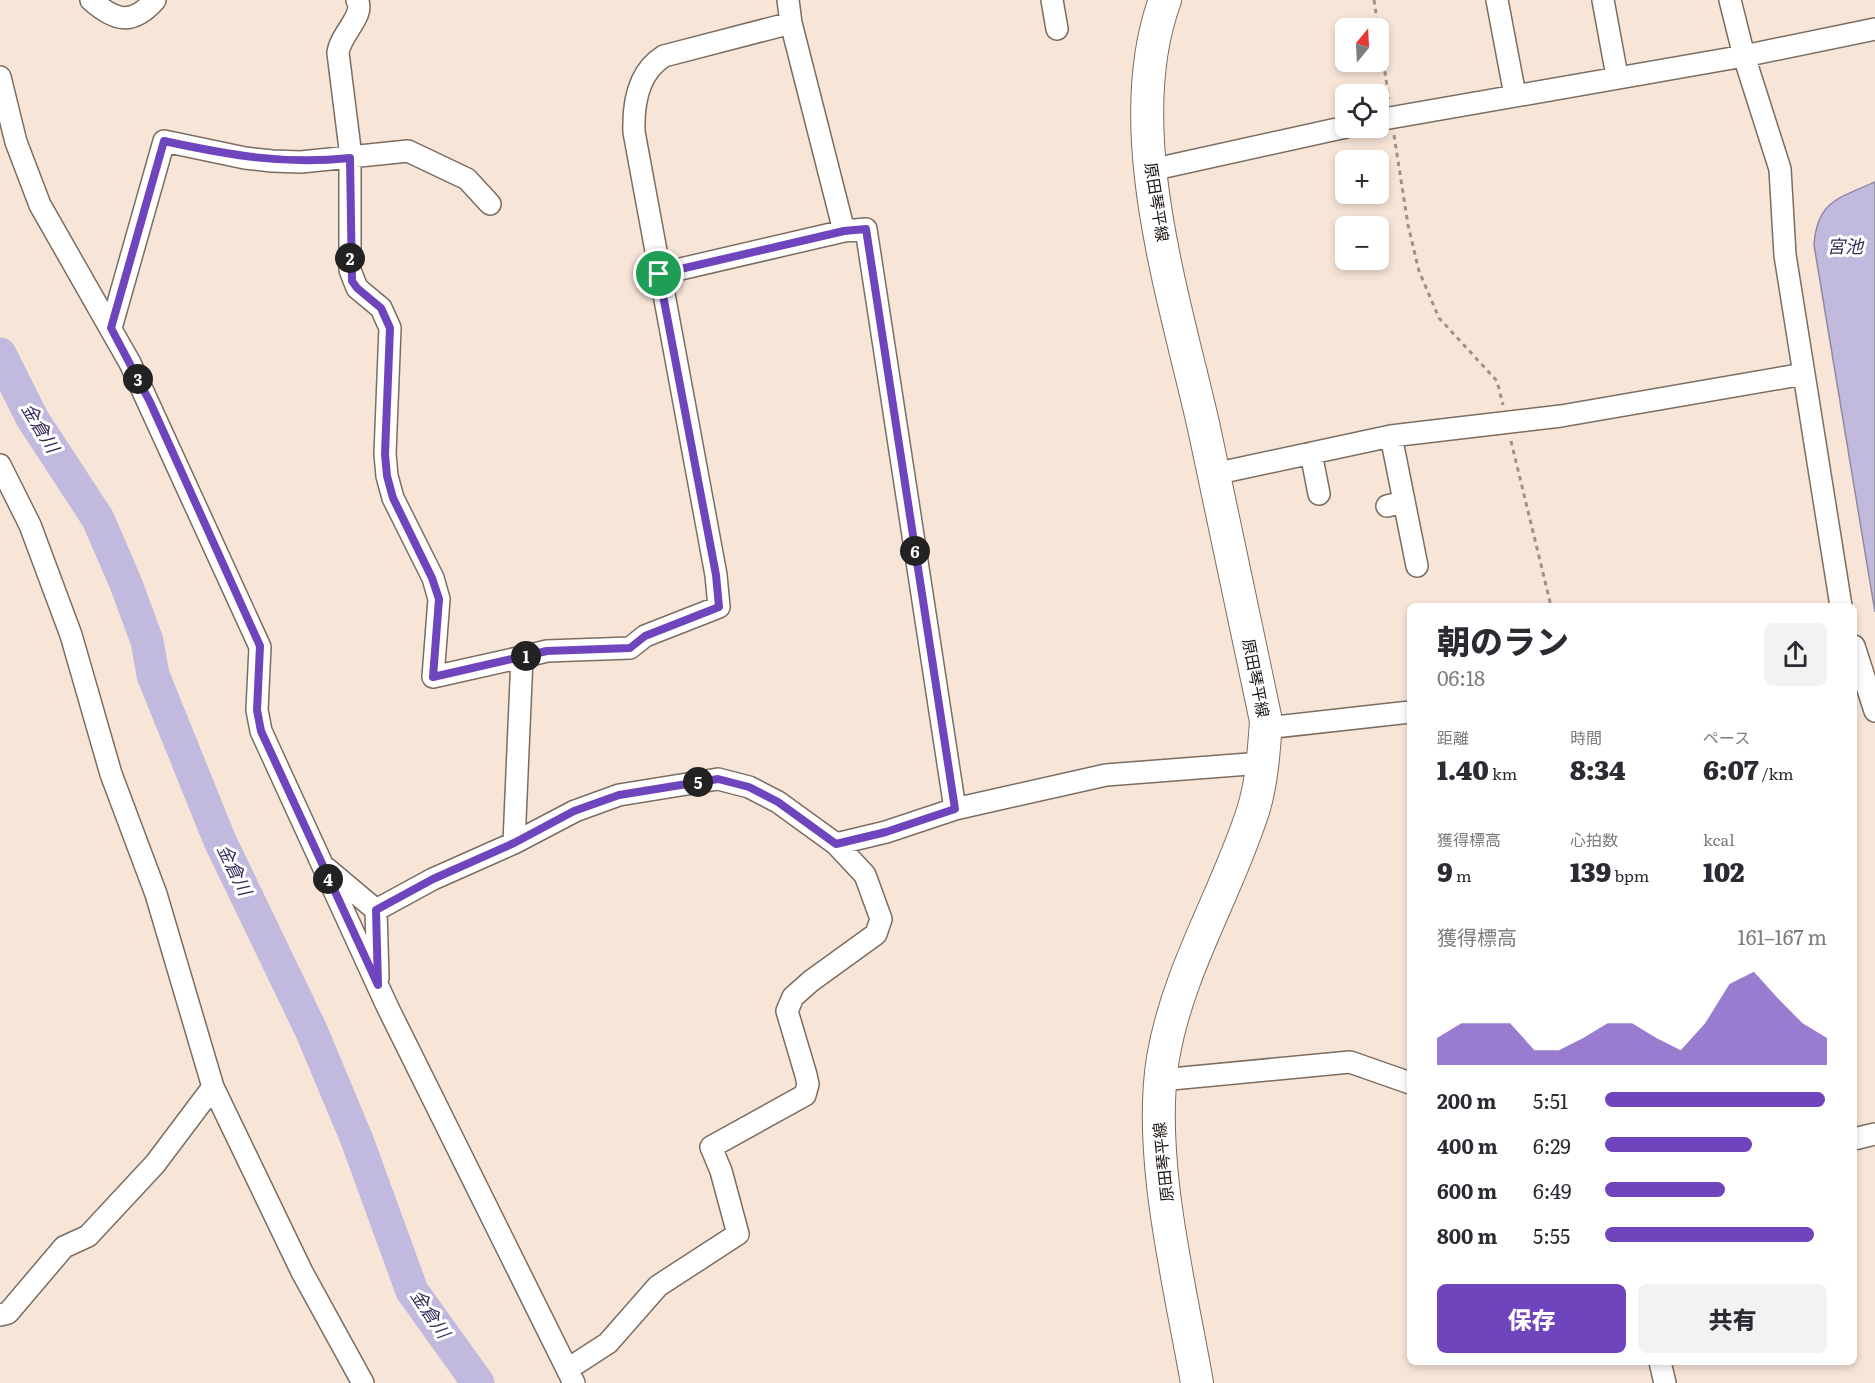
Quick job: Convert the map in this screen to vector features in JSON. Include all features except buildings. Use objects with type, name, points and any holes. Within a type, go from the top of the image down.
[{"type":"main road","name":"原田琴平線","points":[[1165,0],[1159,18],[1148,74],[1146,113],[1155,212],[1214,474],[1266,728],[1254,809],[1192,955],[1163,1057],[1158,1102],[1165,1194],[1193,1379]]},
{"type":"street","points":[[91,0],[105,13],[125,18],[137,16],[154,0]]},
{"type":"street","points":[[357,0],[360,5],[358,15],[339,41],[338,53],[350,158],[352,281],[381,308],[390,328],[385,454],[387,476],[393,498],[432,578],[439,599],[433,677],[547,651],[630,648],[645,636],[719,607],[714,564],[634,132],[633,109],[652,63],[664,56],[791,23]]},
{"type":"street","points":[[788,0],[791,23],[844,231]]},
{"type":"street","points":[[1052,0],[1057,29]]},
{"type":"street","points":[[1497,0],[1515,95]]},
{"type":"street","points":[[1603,0],[1617,76]]},
{"type":"street","points":[[1730,0],[1744,56],[1780,169],[1785,255],[1841,603]]},
{"type":"street","points":[[1389,117],[1617,76],[1744,56],[1875,29]]},
{"type":"street","points":[[0,77],[16,142],[40,204],[111,328],[150,402],[260,646],[257,710],[261,731],[378,985],[571,1376],[608,1343],[658,1286],[738,1234],[711,1147],[805,1095],[808,1084],[787,1011],[793,997],[811,981],[876,934],[881,919],[865,875],[836,844],[778,802],[749,787],[718,779],[619,795],[574,811],[514,843],[433,879],[376,910]]},
{"type":"street","points":[[1151,170],[1335,129]]},
{"type":"street","points":[[111,328],[164,141],[245,158],[272,161],[301,162],[408,151],[467,179],[490,204]]},
{"type":"street","points":[[659,274],[844,231],[866,229],[955,809]]},
{"type":"street","points":[[1214,474],[1391,436],[1562,416],[1803,374]]},
{"type":"street","points":[[1391,436],[1395,504],[1417,566]]},
{"type":"street","points":[[1311,453],[1319,494]]},
{"type":"street","points":[[0,465],[30,525],[70,634],[111,774],[156,894],[213,1087],[302,1272],[363,1383]]},
{"type":"street","points":[[1857,655],[1875,711]]},
{"type":"street","points":[[514,843],[522,657]]},
{"type":"street","points":[[1266,728],[1407,712]]},
{"type":"street","points":[[836,844],[886,832],[955,809],[1106,775],[1262,763]]},
{"type":"street","points":[[322,864],[376,910],[378,985]]},
{"type":"street","points":[[1161,1080],[1350,1062],[1407,1082]]},
{"type":"street","points":[[0,1315],[8,1314],[64,1247],[88,1236],[147,1172],[213,1087]]},
{"type":"street","points":[[1857,1138],[1875,1134]]},
{"type":"street","points":[[1661,1365],[1665,1383]]},
{"type":"path","points":[[1374,0],[1382,84]]},
{"type":"path","points":[[1389,137],[1419,271],[1439,318],[1497,381],[1550,603]]},
{"type":"water","name":"宮池","points":[[1875,182],[1875,612],[1814,245],[1816,230],[1825,210],[1841,197]]},
{"type":"waterway","name":"金倉川","points":[[0,354],[32,418],[98,519],[147,641],[153,675],[220,841],[311,1030],[357,1140],[412,1291],[478,1383]]},
{"type":"route","points":[[164,141],[245,158],[272,161],[301,162],[350,158],[350,270],[352,281],[381,308],[387,316],[390,328],[385,454],[387,476],[393,498],[414,536],[439,599],[433,677],[547,651],[630,648],[645,636],[719,607],[716,575],[659,274],[844,231],[866,229],[955,809],[886,832],[836,844],[778,802],[749,787],[718,779],[619,795],[574,811],[514,843],[433,879],[376,910],[378,985],[261,731],[257,710],[260,646],[150,402],[111,328],[164,141]]}]
